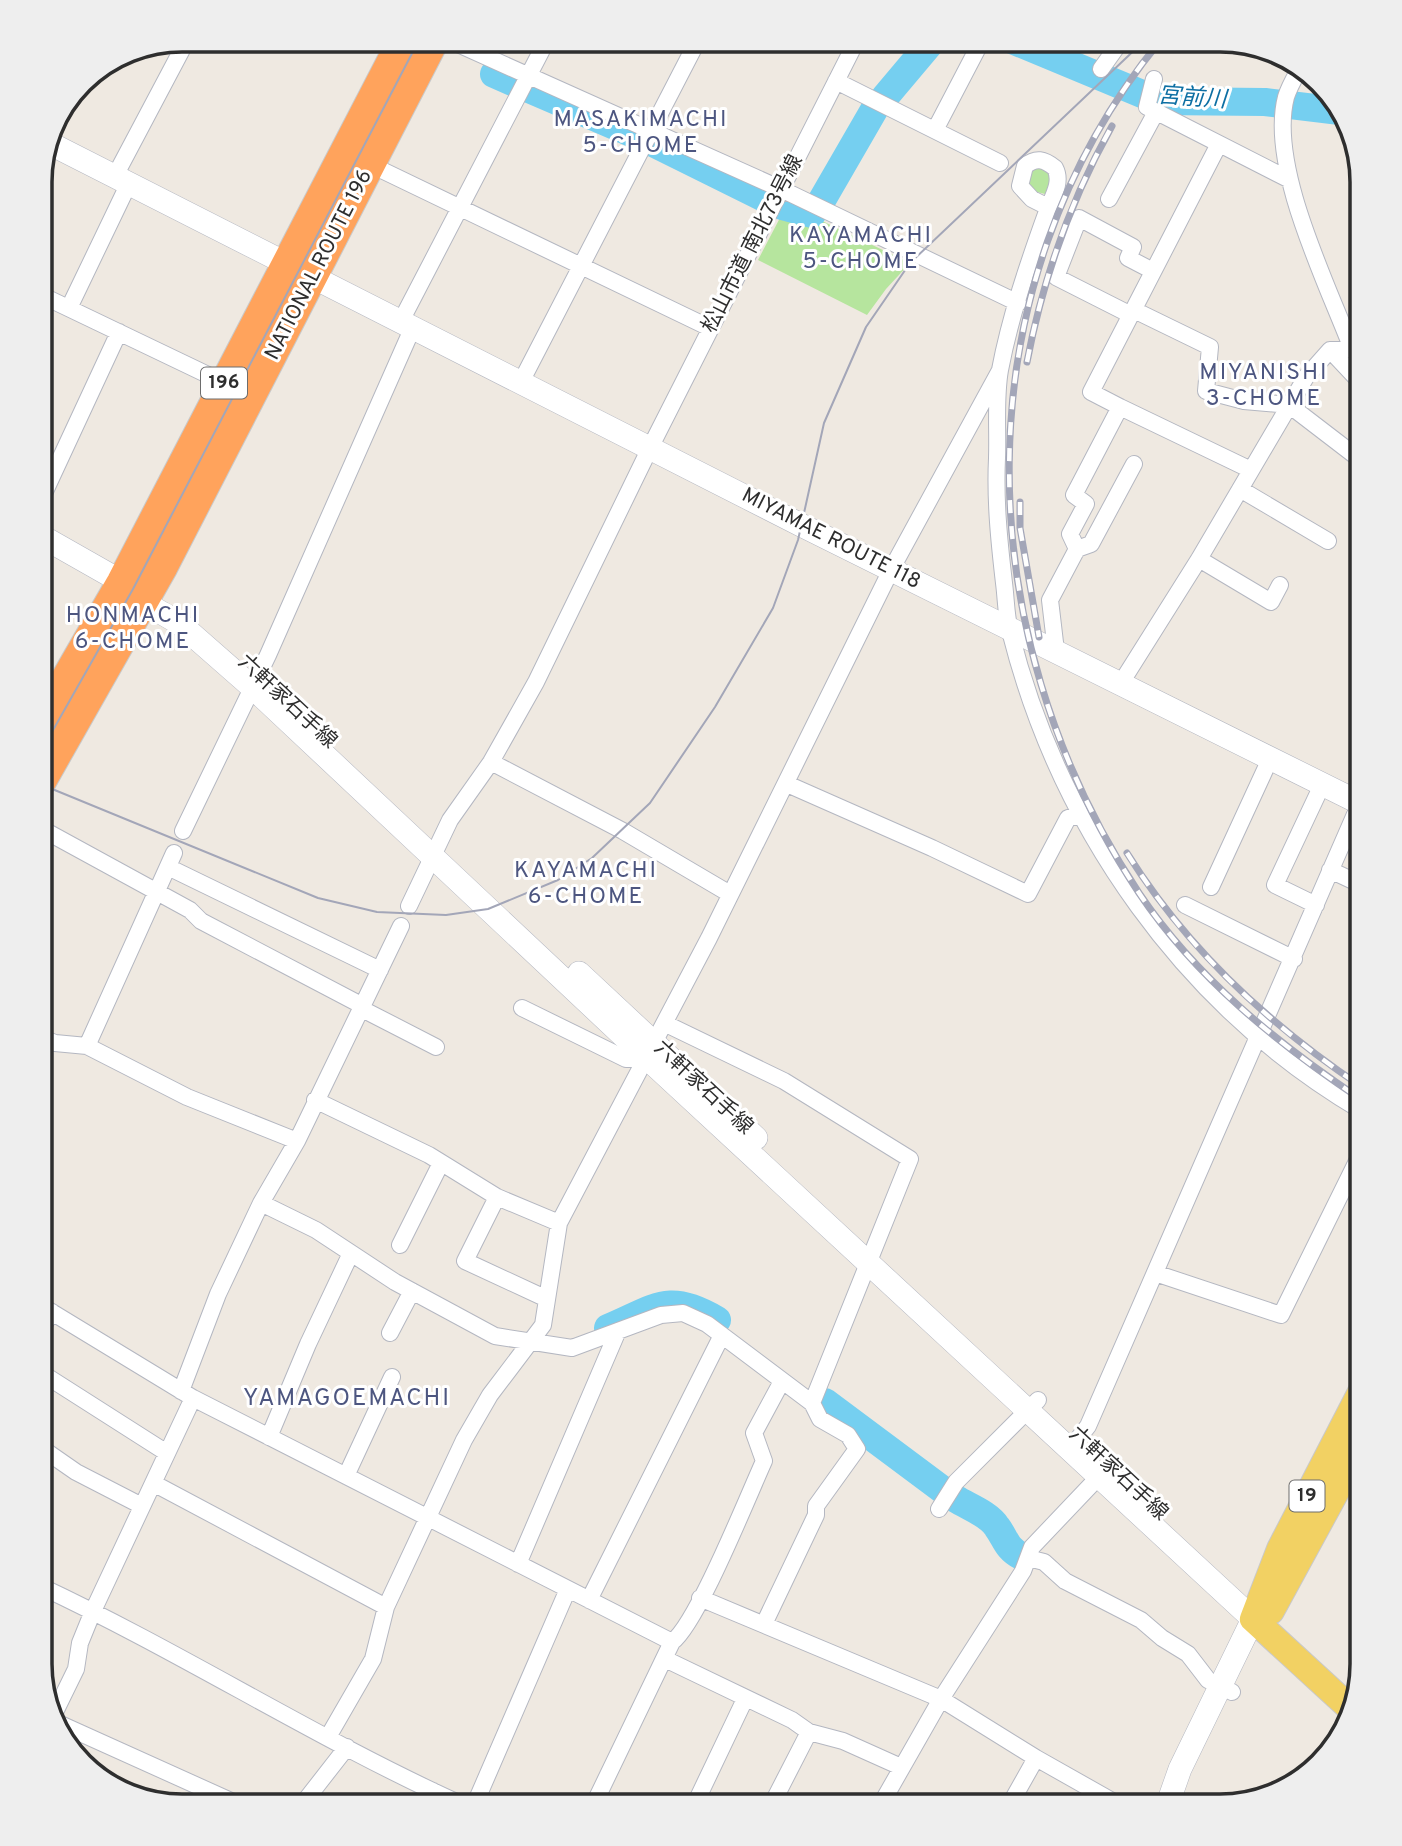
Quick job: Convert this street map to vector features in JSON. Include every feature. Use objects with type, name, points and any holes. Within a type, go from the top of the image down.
[{"type":"highway","name":"NATIONAL ROUTE 196","points":[[53,759],[139,591],[251,397],[301,271],[358,158],[406,53]]},
{"type":"highway","name":"NATIONAL ROUTE 196","points":[[53,680],[139,591],[224,383],[301,271]]},
{"type":"main road","name":"19","points":[[1261,1617],[1280,1549],[1350,1458]]},
{"type":"main road","points":[[1261,1617],[1347,1687]]},
{"type":"main road","points":[[1261,1617],[1344,1701]]},
{"type":"street","points":[[69,307],[122,180],[181,53]]},
{"type":"street","points":[[478,53],[781,189],[1018,303]]},
{"type":"street","points":[[183,831],[255,680],[407,324],[460,208],[540,53]]},
{"type":"street","points":[[521,382],[691,53]]},
{"type":"street","name":"松山市道 南北73号線","points":[[410,906],[450,820],[491,762],[536,682],[650,447],[850,53]]},
{"type":"street","points":[[935,130],[975,53]]},
{"type":"street","points":[[1101,69],[1112,53]]},
{"type":"street","points":[[1295,77],[1286,95],[1284,114],[1288,178],[1350,332]]},
{"type":"street","points":[[836,81],[1000,163]]},
{"type":"street","points":[[1109,199],[1152,109],[1154,84]]},
{"type":"street","points":[[1152,109],[1288,178]]},
{"type":"street","points":[[1219,144],[1091,391],[1251,470]]},
{"type":"street","name":"MIYAMAE ROUTE 118","points":[[58,147],[891,570],[1350,799]]},
{"type":"street","points":[[358,158],[710,328]]},
{"type":"street","points":[[328,1737],[373,1659],[386,1607],[426,1518],[491,1395],[533,1342],[543,1325],[559,1223],[656,1042],[787,784],[891,570],[999,372],[1048,208]]},
{"type":"street","points":[[1153,271],[1128,258],[1133,247],[1079,218],[1056,277],[1210,347],[1206,391],[1244,401],[1289,405],[1350,452]]},
{"type":"street","points":[[53,300],[251,397]]},
{"type":"street","points":[[53,475],[119,332]]},
{"type":"street","points":[[1121,683],[1199,559],[1318,359],[1330,350],[1350,349]]},
{"type":"street","points":[[1330,350],[1350,371]]},
{"type":"street","points":[[999,372],[995,505],[1009,628],[1040,722],[1081,815],[1118,878],[1176,957],[1213,996],[1260,1038],[1304,1073],[1350,1103]]},
{"type":"street","points":[[1077,549],[1070,534],[1086,504],[1074,495],[1120,407]]},
{"type":"street","points":[[1056,651],[1049,600],[1077,549],[1091,544],[1134,464]]},
{"type":"street","points":[[1240,489],[1328,541]]},
{"type":"street","name":"六軒家石手線","points":[[53,543],[139,591],[187,611],[255,680],[435,850],[656,1042],[870,1254],[1261,1617]]},
{"type":"street","points":[[1199,559],[1271,602],[1280,585]]},
{"type":"street","points":[[1211,887],[1270,758]]},
{"type":"street","points":[[491,762],[623,831],[730,894]]},
{"type":"street","points":[[787,784],[1028,894],[1068,818],[1081,815]]},
{"type":"street","points":[[1316,905],[1275,885],[1322,785]]},
{"type":"street","points":[[1074,1444],[1088,1426],[1260,1038],[1350,825]]},
{"type":"street","points":[[53,835],[190,910],[201,921],[436,1046]]},
{"type":"street","points":[[87,1046],[171,860],[380,970]]},
{"type":"street","points":[[1330,870],[1350,879]]},
{"type":"street","points":[[1185,905],[1294,959]]},
{"type":"street","points":[[59,1704],[76,1669],[80,1643],[93,1611],[167,1453],[218,1294],[261,1203],[297,1141],[401,926]]},
{"type":"street","points":[[522,1008],[626,1059],[656,1042],[784,1081],[909,1159],[812,1403]]},
{"type":"street","points":[[52,1043],[87,1046],[187,1097],[297,1141]]},
{"type":"street","points":[[315,1100],[442,1163],[497,1197],[559,1223]]},
{"type":"street","points":[[400,1245],[442,1163]]},
{"type":"street","points":[[1155,1273],[1282,1315],[1350,1176]]},
{"type":"street","points":[[497,1197],[465,1261],[547,1299]]},
{"type":"street","points":[[261,1203],[316,1230],[412,1291],[495,1336],[572,1348],[671,1312],[693,1316],[812,1403],[820,1419],[848,1435],[856,1449],[816,1506],[816,1515],[764,1624]]},
{"type":"street","points":[[268,1437],[351,1253]]},
{"type":"street","points":[[390,1333],[412,1291]]},
{"type":"street","points":[[52,1312],[187,1394],[672,1642]]},
{"type":"street","points":[[518,1564],[617,1333]]},
{"type":"street","points":[[589,1600],[722,1335]]},
{"type":"street","points":[[346,1476],[392,1377]]},
{"type":"street","points":[[52,1380],[167,1453]]},
{"type":"street","points":[[599,1794],[672,1642],[682,1634],[700,1598],[764,1461],[754,1433],[782,1381]]},
{"type":"street","points":[[939,1509],[956,1482],[1033,1405]]},
{"type":"street","points":[[52,1455],[76,1472],[142,1506]]},
{"type":"street","points":[[886,1794],[941,1699],[1023,1571],[1032,1547],[1104,1471]]},
{"type":"street","points":[[153,1483],[386,1607]]},
{"type":"street","points":[[1028,1558],[1044,1562],[1065,1581],[1141,1620],[1162,1638],[1188,1654],[1208,1680],[1226,1689]]},
{"type":"street","points":[[479,1794],[568,1589]]},
{"type":"street","points":[[52,1592],[440,1794]]},
{"type":"street","points":[[700,1598],[941,1699],[1100,1794]]},
{"type":"street","points":[[1171,1794],[1180,1769],[1226,1689],[1261,1617]]},
{"type":"street","points":[[665,1659],[792,1720],[809,1732],[843,1741],[901,1767]]},
{"type":"street","points":[[700,1794],[745,1699]]},
{"type":"street","points":[[70,1728],[215,1794]]},
{"type":"street","points":[[777,1794],[809,1732]]},
{"type":"street","points":[[310,1794],[347,1747]]},
{"type":"street","points":[[1016,1794],[1036,1758]]},
{"type":"green space","points":[[1034,165],[1051,170],[1050,191],[1045,194],[1029,190],[1027,174]]},
{"type":"green space","points":[[782,214],[818,219],[910,263],[867,315],[758,260]]},
{"type":"waterway","name":"宮前川","points":[[885,97],[922,53]]},
{"type":"waterway","name":"宮前川","points":[[1043,53],[1159,101],[1265,102],[1328,110]]},
{"type":"waterway","name":"宮前川","points":[[494,74],[638,136]]},
{"type":"waterway","name":"宮前川","points":[[822,200],[874,110]]},
{"type":"waterway","name":"宮前川","points":[[653,143],[764,198]]},
{"type":"waterway","name":"宮前川","points":[[782,206],[812,214]]},
{"type":"waterway","points":[[608,1328],[651,1309],[674,1305],[686,1306],[717,1320]]},
{"type":"waterway","points":[[825,1402],[943,1490]]},
{"type":"waterway","points":[[956,1499],[989,1518],[1009,1546],[1021,1556]]},
{"type":"tram line","points":[[53,731],[133,589],[412,53]]},
{"type":"tram line","points":[[53,789],[318,898],[377,912],[446,915],[488,909],[558,880],[592,858],[650,803],[715,707],[773,608],[798,540],[824,423],[866,327],[910,263],[1131,53]]},
{"type":"railway","points":[[1152,53],[1094,138],[1048,241],[1019,350],[1009,461],[1017,574],[1041,684],[1082,792],[1139,893],[1186,953],[1212,981],[1270,1032],[1350,1092]]},
{"type":"railway","points":[[1027,362],[1041,300],[1060,241],[1083,183],[1112,126]]},
{"type":"railway","points":[[1020,502],[1020,528],[1039,637]]},
{"type":"railway","points":[[1127,853],[1150,888],[1203,953],[1262,1011],[1350,1079]]},
{"type":"district","name":"MASAKIMACHI 5-CHOME","points":[[641,133]]},
{"type":"district","name":"KAYAMACHI 5-CHOME","points":[[861,249]]},
{"type":"district","name":"MIYANISHI 3-CHOME","points":[[1264,386]]},
{"type":"district","name":"HONMACHI 6-CHOME","points":[[133,629]]},
{"type":"district","name":"KAYAMACHI 6-CHOME","points":[[586,884]]},
{"type":"district","name":"YAMAGOEMACHI","points":[[347,1399]]}]
